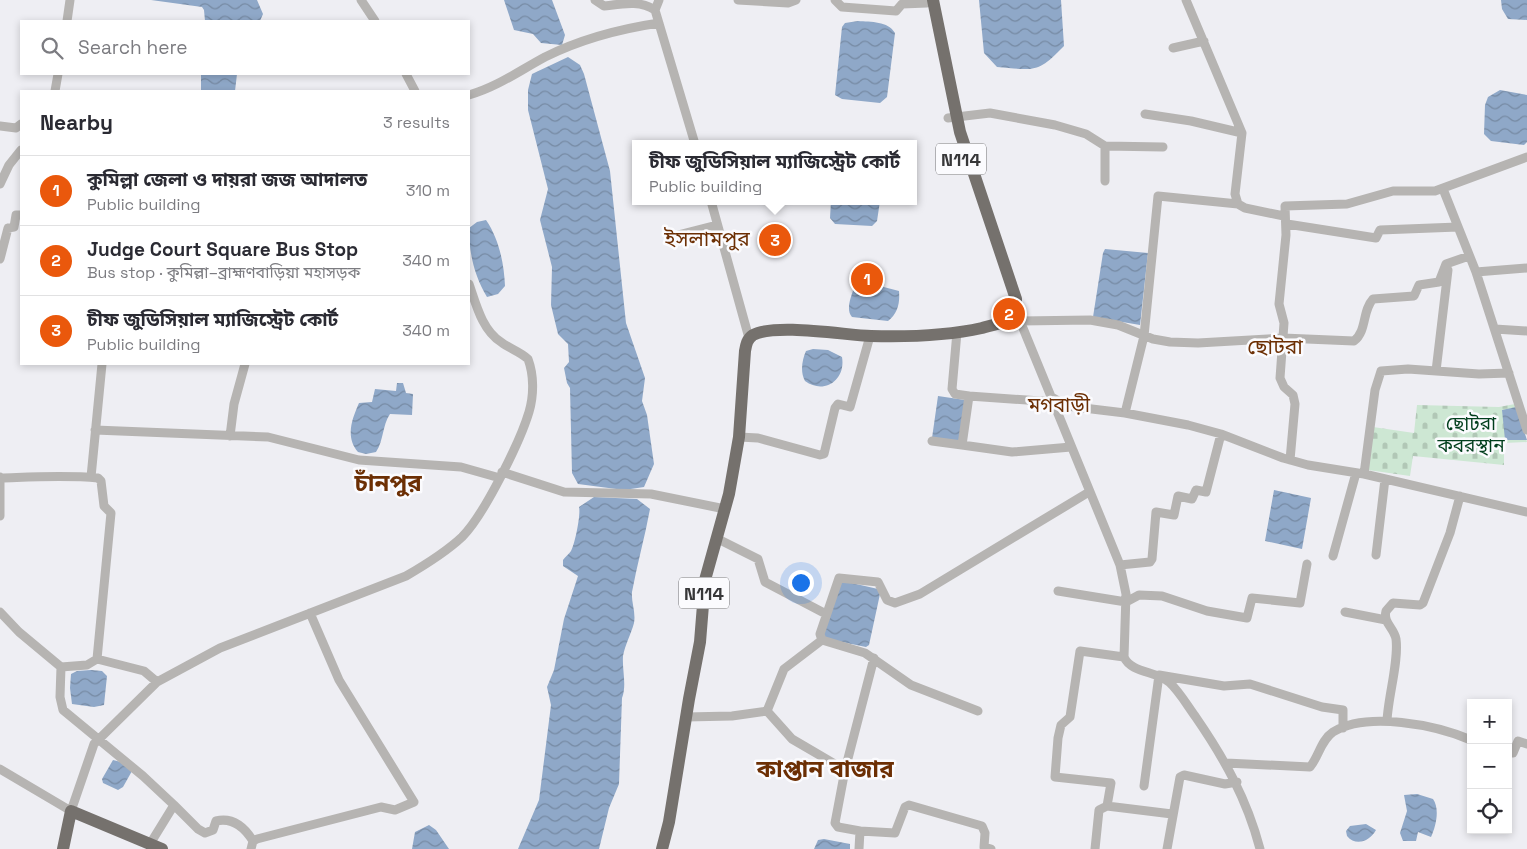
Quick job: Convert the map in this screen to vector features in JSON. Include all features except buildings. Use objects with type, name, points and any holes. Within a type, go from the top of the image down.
[{"type":"highway","name":"N114","points":[[929,1],[952,117],[1009,301],[1019,316]]},
{"type":"highway","points":[[749,338],[755,334],[774,331],[870,336],[913,336],[957,332],[1019,316]]},
{"type":"highway","name":"N114","points":[[662,849],[669,822],[700,642],[705,580],[725,509],[739,436],[745,351],[749,338]]},
{"type":"highway","points":[[63,849],[71,810],[162,849]]},
{"type":"street","points":[[66,20],[70,0]]},
{"type":"street","points":[[361,0],[374,20]]},
{"type":"street","points":[[596,0],[604,6],[627,2],[643,3],[655,10]]},
{"type":"street","points":[[659,0],[655,10],[694,140]]},
{"type":"street","points":[[738,0],[788,4],[796,0]]},
{"type":"street","points":[[835,0],[842,7],[890,11],[898,10],[902,4],[929,1]]},
{"type":"street","points":[[1186,0],[1242,133],[1235,194],[1238,204]]},
{"type":"street","points":[[470,95],[491,88],[568,47],[601,34],[659,23]]},
{"type":"street","points":[[1173,48],[1204,41]]},
{"type":"street","points":[[55,90],[58,75]]},
{"type":"street","points":[[407,75],[414,90]]},
{"type":"street","points":[[952,117],[990,113],[1055,125],[1086,134],[1105,146],[1163,147]]},
{"type":"street","points":[[1145,114],[1191,121],[1242,133]]},
{"type":"street","points":[[0,126],[16,128],[20,125]]},
{"type":"street","points":[[1105,146],[1105,181]]},
{"type":"street","points":[[0,184],[9,165],[20,151]]},
{"type":"street","points":[[1286,216],[1347,204],[1394,191],[1443,189],[1527,157]]},
{"type":"street","points":[[1443,189],[1476,272],[1527,430]]},
{"type":"street","points":[[1125,413],[1144,336],[1158,196],[1238,204],[1245,208],[1376,238],[1380,230],[1458,227]]},
{"type":"street","points":[[712,205],[749,338]]},
{"type":"street","points":[[0,259],[7,229],[14,227],[16,215],[20,215]]},
{"type":"street","points":[[1286,216],[1279,304],[1284,320],[1280,378],[1284,387],[1293,395],[1295,404],[1290,460]]},
{"type":"street","points":[[670,237],[717,224]]},
{"type":"street","points":[[1343,728],[1343,710],[1322,707],[1280,692],[1250,684],[1224,686],[1158,675],[1130,666],[1124,657],[1126,587],[1120,565],[1070,447],[1054,400],[1019,316],[1090,320],[1118,325],[1160,341],[1198,343],[1283,338],[1354,341],[1358,337],[1368,304],[1373,299],[1414,296],[1419,285],[1439,282],[1443,267],[1449,262],[1469,256]]},
{"type":"street","points":[[1436,370],[1449,262]]},
{"type":"street","points":[[1476,272],[1527,268]]},
{"type":"street","points":[[0,769],[71,810],[87,758],[97,739],[157,682],[220,648],[400,579],[433,560],[463,536],[501,475],[529,411],[532,391],[531,369],[528,359],[502,343],[491,332],[482,319],[470,287]]},
{"type":"street","points":[[1495,329],[1527,331]]},
{"type":"street","points":[[957,332],[952,389],[955,394],[1054,400],[1067,406],[1125,413],[1221,434],[1290,460],[1385,479],[1527,512]]},
{"type":"street","points":[[739,436],[758,438],[820,455],[824,454],[835,408],[838,404],[850,407],[870,336]]},
{"type":"street","points":[[91,477],[102,365]]},
{"type":"street","points":[[230,436],[234,404],[245,365]]},
{"type":"street","points":[[1333,556],[1360,474],[1380,372],[1395,369],[1509,373]]},
{"type":"street","points":[[962,445],[969,396]]},
{"type":"street","points":[[1060,418],[1067,406]]},
{"type":"street","points":[[95,430],[268,438],[359,460],[461,467],[501,475],[564,492],[651,494],[725,509]]},
{"type":"street","points":[[1120,565],[1150,562],[1152,559],[1156,512],[1174,515],[1178,496],[1192,499],[1196,490],[1206,492],[1221,434]]},
{"type":"street","points":[[932,441],[1012,452],[1070,447]]},
{"type":"street","points":[[0,516],[0,477],[38,478],[60,475],[91,477],[101,481],[104,506],[111,513],[97,659]]},
{"type":"street","points":[[1376,556],[1385,479]]},
{"type":"street","points":[[822,640],[820,634],[839,578],[878,582],[887,600],[898,602],[938,584],[1090,492]]},
{"type":"street","points":[[1387,721],[1396,646],[1394,633],[1386,620],[1386,611],[1393,603],[1420,605],[1423,603],[1450,533],[1460,496]]},
{"type":"street","points":[[716,538],[758,559],[765,582],[826,614]]},
{"type":"street","points":[[1058,591],[1126,602],[1139,595],[1162,596],[1207,611],[1247,618],[1252,598],[1300,603],[1308,564]]},
{"type":"street","points":[[0,612],[19,632],[61,667],[87,665],[97,659],[144,671],[157,682]]},
{"type":"street","points":[[1345,612],[1386,620]]},
{"type":"street","points":[[61,667],[60,697],[62,710],[143,776],[198,829],[205,833],[213,830],[216,821],[224,820],[245,828],[252,845],[381,808],[394,810],[414,802],[339,680],[310,613]]},
{"type":"street","points":[[822,640],[865,652],[911,685],[978,711]]},
{"type":"street","points":[[767,711],[784,669],[822,640]]},
{"type":"street","points":[[1107,806],[1110,783],[1055,777],[1058,738],[1061,725],[1070,717],[1080,652],[1124,657]]},
{"type":"street","points":[[874,658],[845,770],[835,823],[838,827],[860,831],[895,833],[905,808],[909,805],[982,826],[985,833],[984,847],[991,849]]},
{"type":"street","points":[[1158,675],[1179,694],[1226,763],[1237,782],[1252,820],[1260,849]]},
{"type":"street","points":[[1144,786],[1158,675]]},
{"type":"street","points":[[686,717],[732,716],[767,711]]},
{"type":"street","points":[[767,711],[792,739],[845,770]]},
{"type":"street","points":[[1226,763],[1310,767],[1325,741],[1332,733],[1364,721],[1387,721],[1442,731],[1467,739]]},
{"type":"street","points":[[1512,753],[1518,741],[1527,744]]},
{"type":"street","points":[[1167,849],[1176,788],[1182,775],[1224,784],[1237,782]]},
{"type":"street","points":[[150,844],[174,805]]},
{"type":"street","points":[[1095,849],[1099,810],[1107,806],[1172,814]]},
{"type":"street","points":[[859,849],[860,831]]},
{"type":"green space","name":"ছোটরা কবরস্থান","points":[[1515,404],[1527,442],[1504,443],[1504,465],[1413,456],[1410,476],[1368,470],[1373,427],[1414,433],[1417,405],[1499,407]]},
{"type":"water","points":[[151,0],[257,0],[263,14],[260,20],[205,20],[202,7]]},
{"type":"water","points":[[504,0],[552,0],[565,35],[562,45],[541,43],[533,34],[514,30]]},
{"type":"water","points":[[979,0],[1061,0],[1064,46],[1047,62],[1035,68],[997,67],[984,53]]},
{"type":"water","points":[[1501,0],[1527,0],[1527,20],[1508,19],[1502,9]]},
{"type":"water","points":[[858,21],[884,24],[895,33],[887,97],[880,103],[842,99],[835,95],[842,27],[845,23]]},
{"type":"water","points":[[568,57],[580,65],[584,74],[610,171],[626,323],[645,378],[642,401],[647,415],[654,464],[644,487],[624,490],[578,484],[572,473],[570,388],[564,368],[569,362],[568,344],[558,334],[551,305],[552,267],[540,220],[548,189],[528,110],[528,90],[532,74]]},
{"type":"water","points":[[201,75],[237,75],[235,90],[201,90]]},
{"type":"water","points":[[1500,90],[1527,95],[1527,142],[1524,145],[1491,141],[1484,134],[1485,105],[1488,97]]},
{"type":"water","points":[[831,205],[879,205],[877,221],[872,226],[835,224],[830,218]]},
{"type":"water","points":[[486,220],[491,227],[500,252],[503,269],[505,286],[498,294],[487,297],[473,264],[470,246],[470,227],[477,222]]},
{"type":"water","points":[[1105,249],[1148,253],[1140,325],[1093,317]]},
{"type":"water","points":[[857,280],[899,291],[898,308],[888,321],[852,317],[849,304]]},
{"type":"water","points":[[813,349],[828,350],[842,357],[841,372],[832,383],[826,386],[812,385],[805,381],[803,377],[803,358],[806,351]]},
{"type":"water","points":[[397,383],[403,383],[406,393],[413,394],[412,415],[390,414],[376,452],[366,454],[358,452],[352,440],[351,428],[359,403],[372,402],[375,389],[396,391]]},
{"type":"water","points":[[938,396],[965,400],[960,442],[932,438]]},
{"type":"water","points":[[1516,407],[1527,440],[1505,440],[1502,410]]},
{"type":"water","points":[[1274,490],[1311,498],[1302,549],[1265,541]]},
{"type":"water","points":[[594,497],[637,499],[650,509],[632,592],[634,623],[623,656],[624,688],[619,784],[609,808],[599,849],[518,849],[539,800],[551,705],[547,687],[554,670],[564,619],[578,576],[563,566],[563,560],[571,551],[574,542],[579,507]]},
{"type":"water","points":[[843,581],[878,589],[880,594],[869,645],[866,647],[827,639],[823,635],[840,583]]},
{"type":"water","points":[[77,671],[102,671],[107,676],[104,705],[94,707],[72,704],[71,674]]},
{"type":"water","points":[[113,760],[121,762],[132,771],[123,787],[118,790],[103,783],[102,779]]},
{"type":"water","points":[[1417,794],[1433,799],[1435,803],[1437,813],[1434,828],[1431,837],[1418,832],[1416,841],[1403,841],[1400,833],[1407,811],[1404,795]]},
{"type":"water","points":[[1366,824],[1376,830],[1367,840],[1354,841],[1347,836],[1346,831],[1350,826]]},
{"type":"water","points":[[429,825],[436,830],[449,849],[412,849],[415,832]]},
{"type":"water","points":[[824,839],[850,844],[850,849],[814,849],[818,840]]},
{"type":"place","name":"চীফ জুডিসিয়াল ম্যাজিস্ট্রেট কোর্ট","points":[[775,240]]},
{"type":"place","name":"কুমিল্লা জেলা ও দায়রা জজ আদালত","points":[[867,279]]},
{"type":"place","name":"Judge Court Square Bus Stop","points":[[1009,314]]},
{"type":"district","name":"ইসলামপুর","points":[[707,238]]},
{"type":"district","name":"ছোটরা","points":[[1275,346]]},
{"type":"district","name":"মগবাড়ী","points":[[1059,405]]},
{"type":"district","name":"চাঁনপুর","points":[[388,482]]},
{"type":"district","name":"কাপ্তান বাজার","points":[[825,768]]}]
